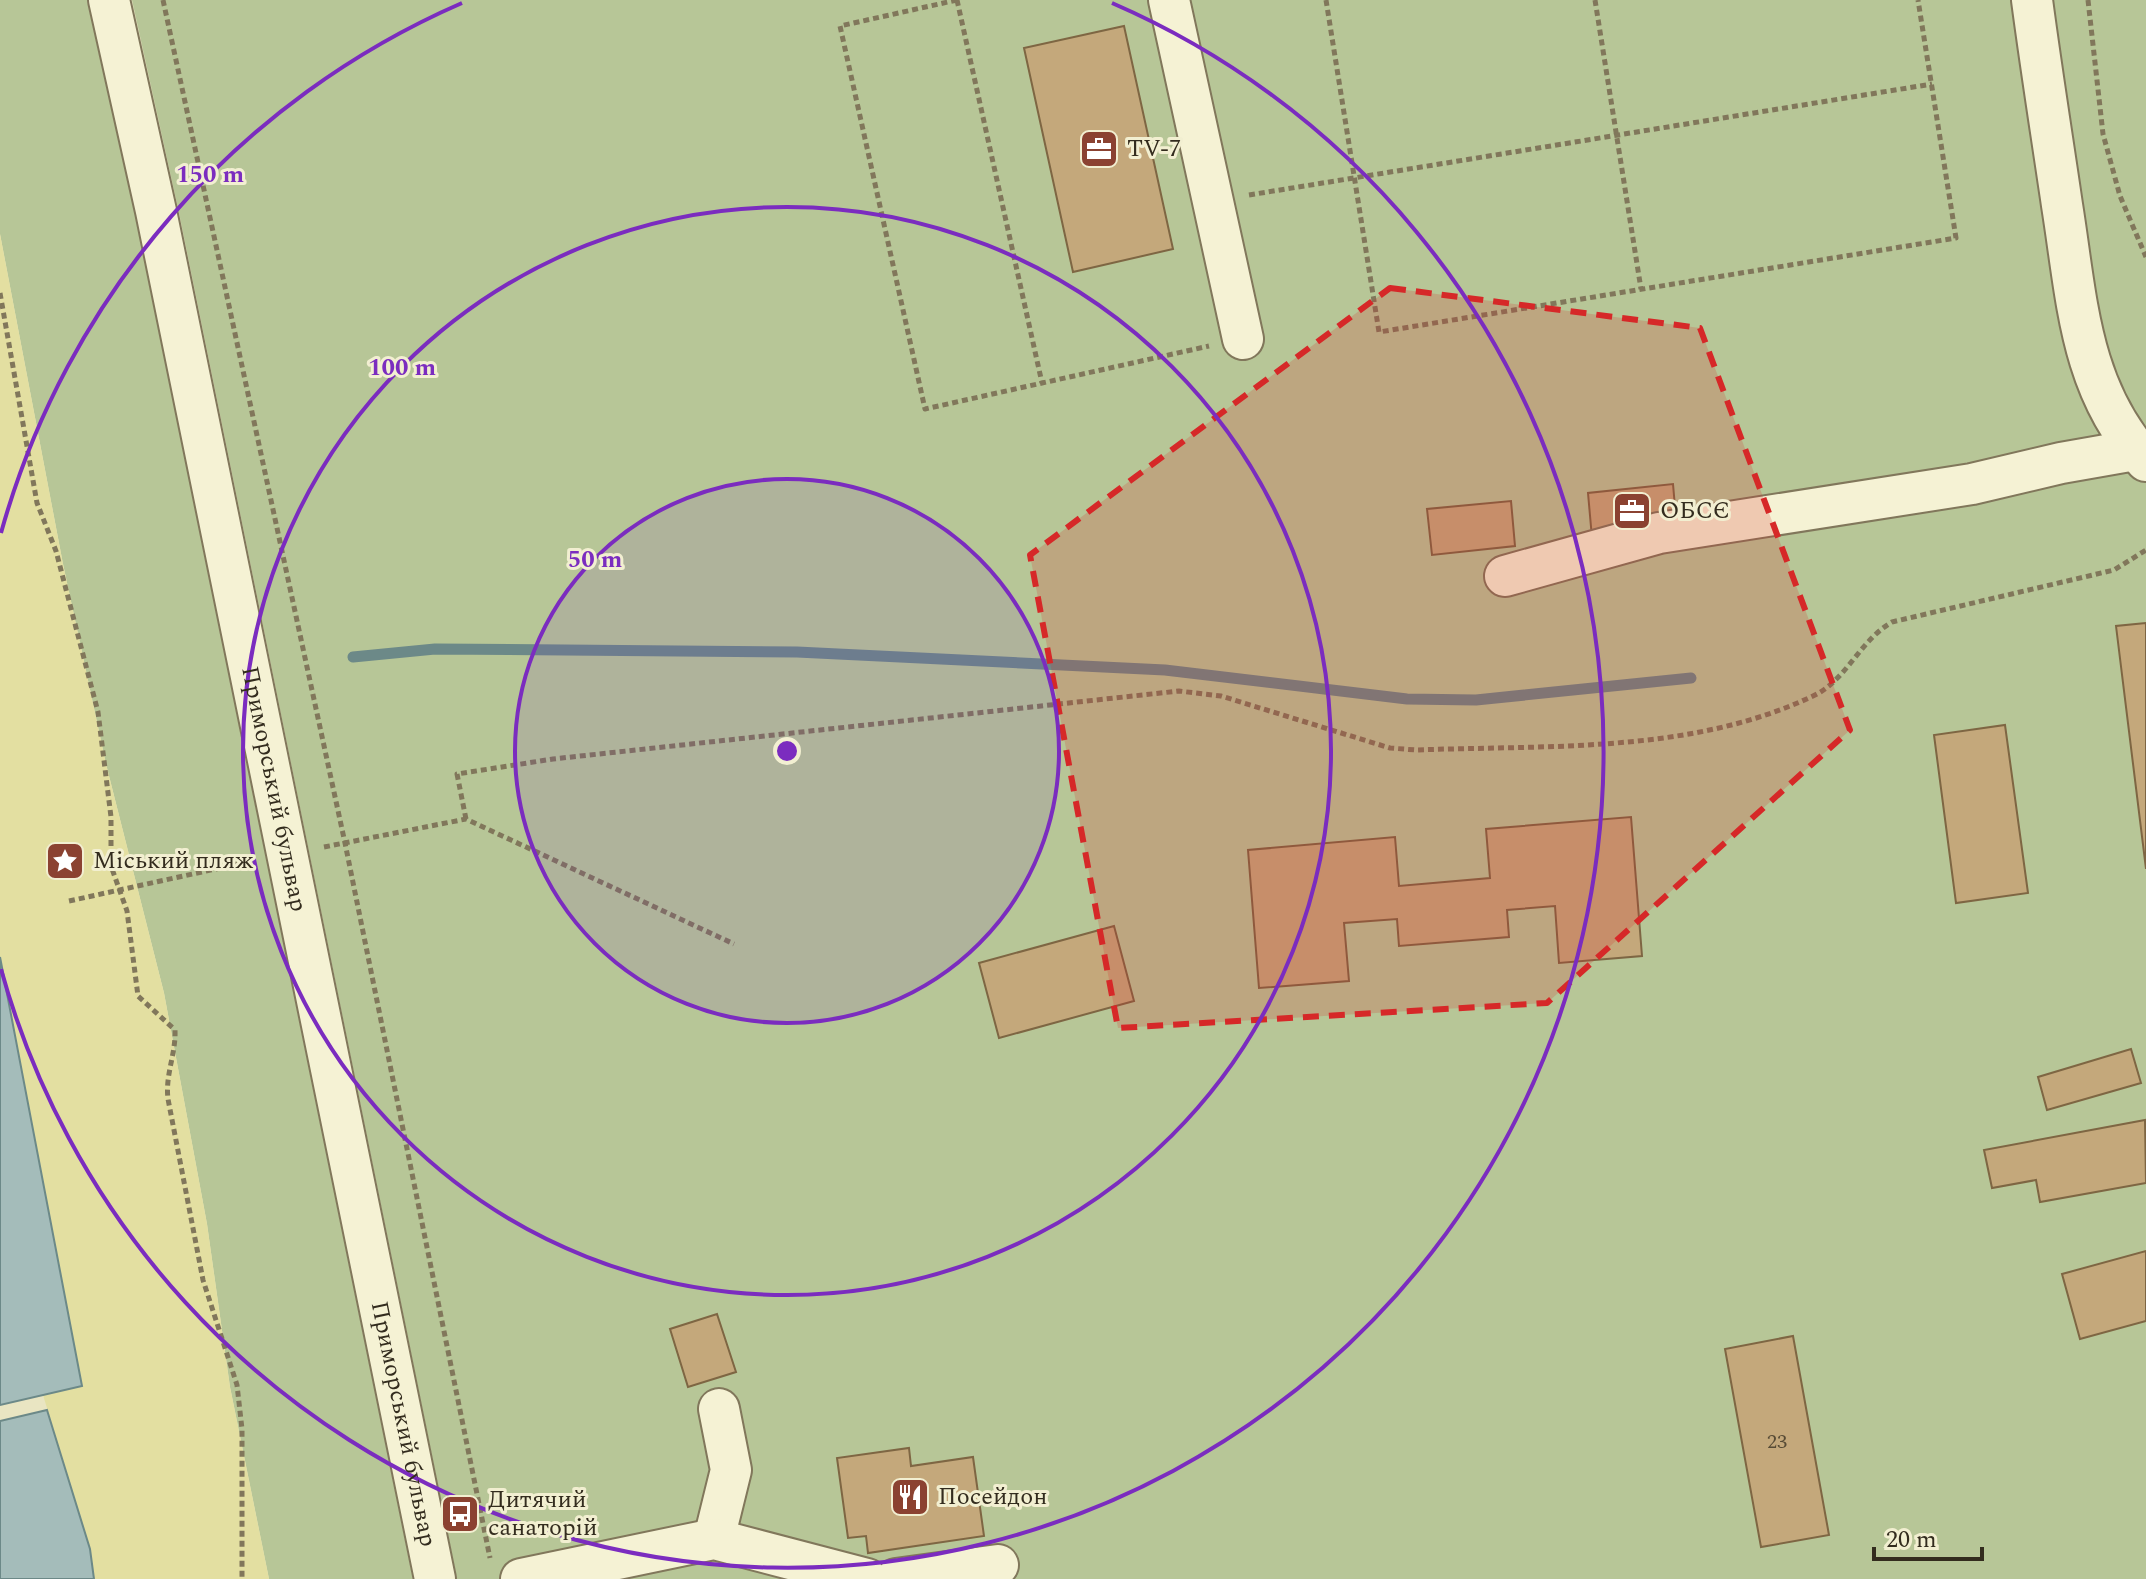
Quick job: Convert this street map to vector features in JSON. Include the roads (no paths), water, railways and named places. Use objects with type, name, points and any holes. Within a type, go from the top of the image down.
[{"type":"street","name":"Приморський бульвар","points":[[109,0],[162,241],[435,1579]]},
{"type":"street","points":[[1169,0],[1243,339]]},
{"type":"street","points":[[2032,0],[2078,320],[2100,388],[2116,421],[2141,456]]},
{"type":"street","points":[[1505,576],[1659,533],[1972,484],[2061,463],[2141,456]]},
{"type":"street","points":[[714,1539],[731,1470],[719,1409]]},
{"type":"street","points":[[506,1571],[714,1539],[867,1579]]},
{"type":"street","points":[[896,1579],[998,1565]]},
{"type":"water","points":[[0,957],[82,1386],[0,1405]]},
{"type":"water","points":[[47,1410],[90,1549],[94,1579],[0,1579],[0,1421]]},
{"type":"waterway","points":[[353,657],[435,649],[797,652],[1165,670],[1407,699],[1476,700],[1691,678]]},
{"type":"place","name":"TV-7","points":[[1099,149]]},
{"type":"place","name":"ОБСЄ","points":[[1632,511]]},
{"type":"place","name":"Міський пляж","points":[[65,861]]},
{"type":"place","name":"Посейдон","points":[[910,1497]]},
{"type":"place","name":"Дитячий санаторій","points":[[460,1514]]}]
